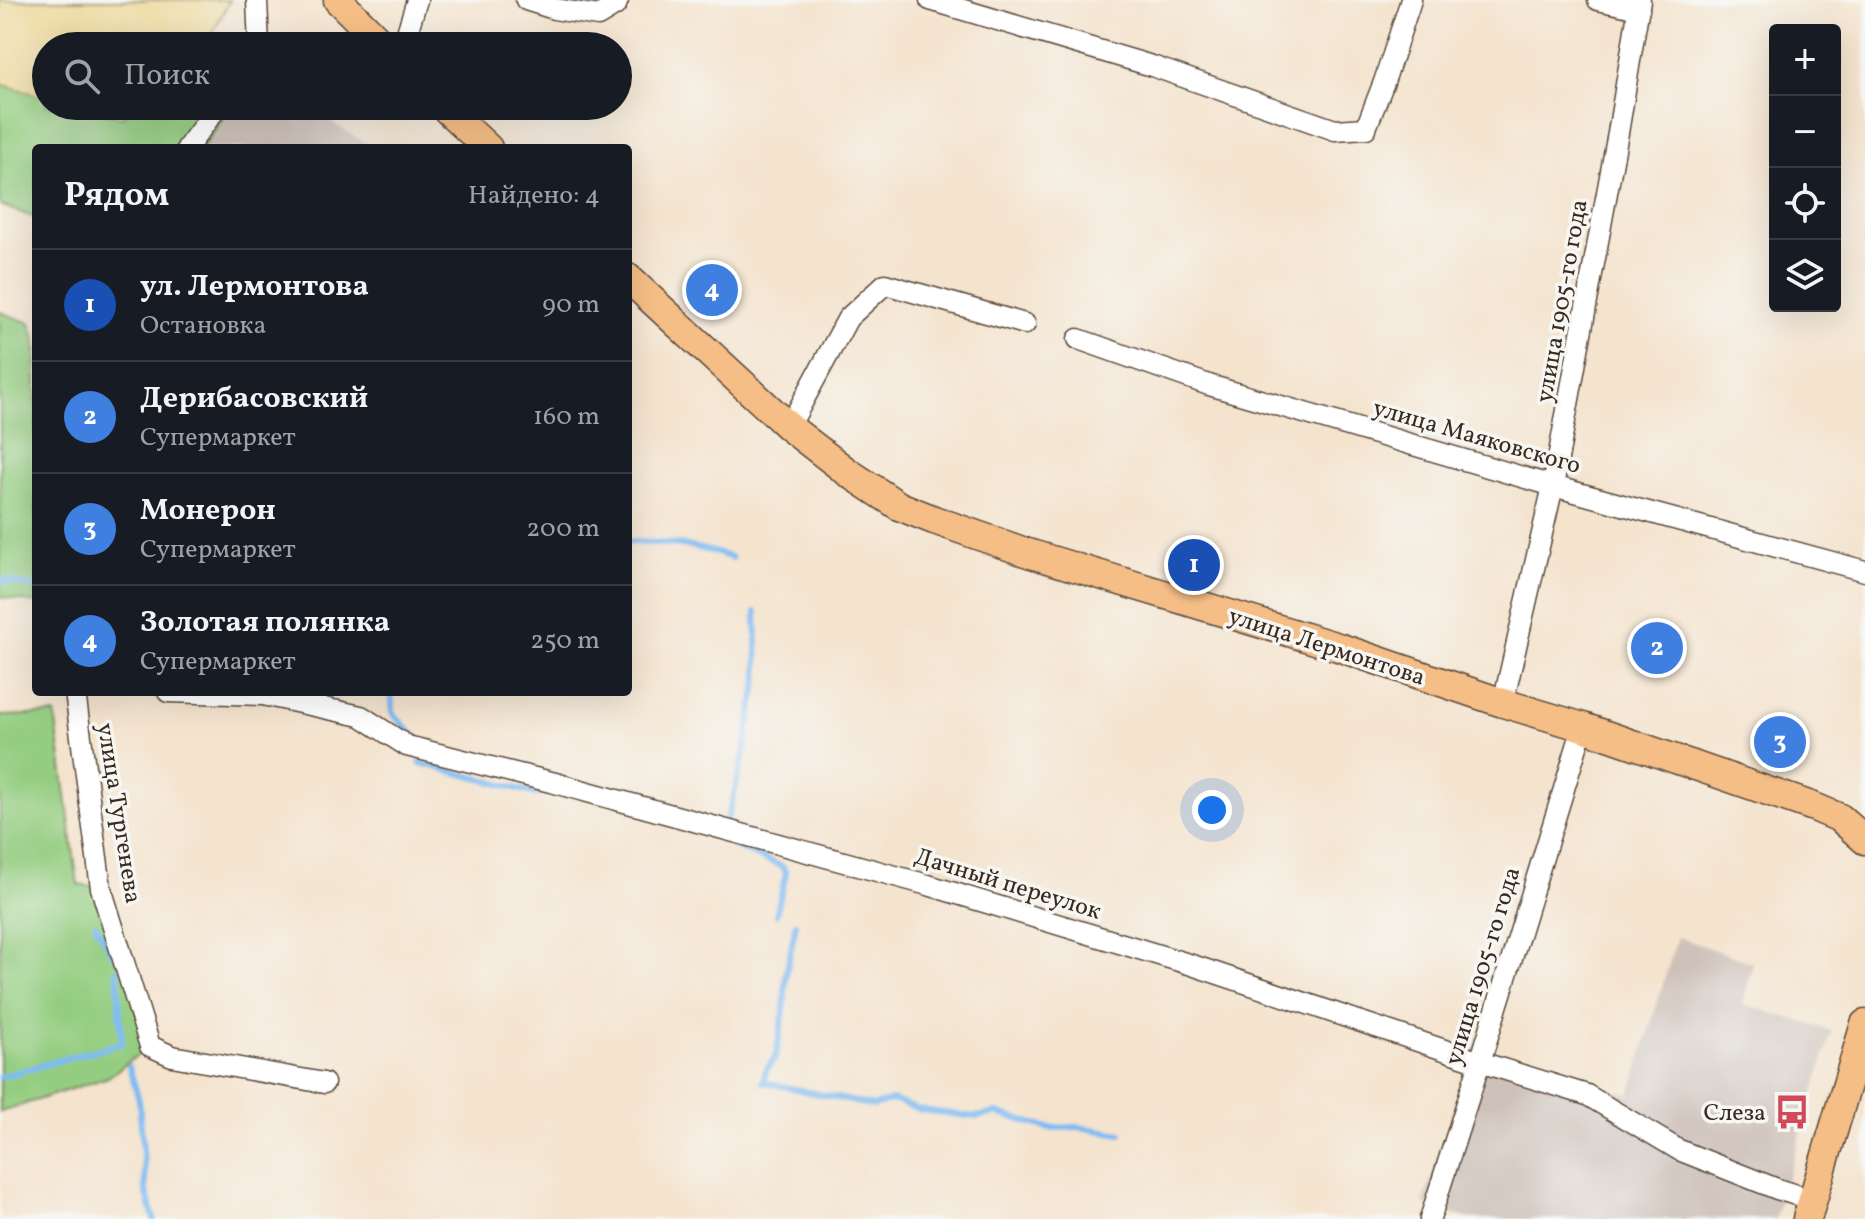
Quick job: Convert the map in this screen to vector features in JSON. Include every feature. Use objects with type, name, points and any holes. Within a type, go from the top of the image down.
[{"type":"highway","points":[[338,0],[370,32]]},
{"type":"highway","points":[[458,120],[484,144]]},
{"type":"highway","name":"улица Лермонтова","points":[[632,282],[789,427],[846,471],[899,506],[1028,553],[1338,647],[1814,807]]},
{"type":"highway","points":[[1814,807],[1840,818],[1865,840]]},
{"type":"highway","points":[[1809,1209],[1865,1024]]},
{"type":"street","points":[[257,0],[258,32]]},
{"type":"street","points":[[407,32],[417,0]]},
{"type":"street","points":[[526,0],[554,9],[598,16],[616,5],[618,0]]},
{"type":"street","points":[[930,0],[1152,66],[1335,130],[1366,128],[1411,0]]},
{"type":"street","points":[[1598,0],[1639,4]]},
{"type":"street","name":"улица 1905-го года","points":[[1503,703],[1553,486],[1639,4]]},
{"type":"street","points":[[190,144],[208,120]]},
{"type":"street","points":[[789,427],[848,318],[885,284],[1025,324]]},
{"type":"street","name":"улица Маяковского","points":[[1078,339],[1209,385],[1553,486],[1865,571]]},
{"type":"street","name":"улица Тургенева","points":[[76,696],[101,888],[150,1046],[172,1056],[324,1083]]},
{"type":"street","name":"Дачный переулок","points":[[268,696],[361,716],[407,746],[555,783],[928,885],[1192,965],[1587,1095],[1679,1150],[1777,1189],[1809,1209]]},
{"type":"street","name":"улица 1905-го года","points":[[1430,1219],[1583,727]]},
{"type":"street","name":"улица Лермонтова","points":[[1814,807],[1865,822]]},
{"type":"shaded area","points":[[221,120],[328,120],[367,144],[205,144]]},
{"type":"shaded area","points":[[1677,937],[1753,963],[1743,1004],[1832,1031],[1775,1219],[1469,1219],[1423,1204],[1473,1048],[1630,1095]]},
{"type":"green space","points":[[0,84],[32,93],[32,120],[221,120],[205,144],[32,144],[32,217],[0,205]]},
{"type":"green space","points":[[0,312],[30,323],[32,329],[32,602],[0,597]]},
{"type":"green space","points":[[55,714],[78,885],[101,888],[150,1046],[108,1077],[0,1112],[0,716]]},
{"type":"sand","points":[[0,0],[230,0],[213,32],[32,32],[32,93],[0,84]]},
{"type":"waterway","points":[[632,542],[681,545],[732,558]]},
{"type":"waterway","points":[[0,580],[32,586]]},
{"type":"waterway","points":[[727,820],[743,759],[758,678],[756,612]]},
{"type":"waterway","points":[[391,696],[393,714],[417,738]]},
{"type":"waterway","points":[[420,763],[537,794]]},
{"type":"waterway","points":[[735,846],[783,867],[786,874],[776,914]]},
{"type":"waterway","points":[[95,924],[113,955]]},
{"type":"waterway","points":[[796,924],[786,973],[784,1010],[776,1056],[766,1070],[763,1082],[874,1106],[892,1100],[920,1110],[976,1117],[996,1113],[1049,1128],[1079,1127],[1121,1134]]},
{"type":"waterway","points":[[0,1077],[122,1043],[117,970]]},
{"type":"waterway","points":[[129,1067],[139,1100],[146,1191],[154,1219]]},
{"type":"place","name":"Золотая полянка","points":[[712,290]]},
{"type":"place","name":"ул. Лермонтова","points":[[1194,565]]},
{"type":"place","name":"Дерибасовский","points":[[1657,648]]},
{"type":"place","name":"Монерон","points":[[1780,742]]},
{"type":"place","name":"Слеза","points":[[1792,1112]]}]
